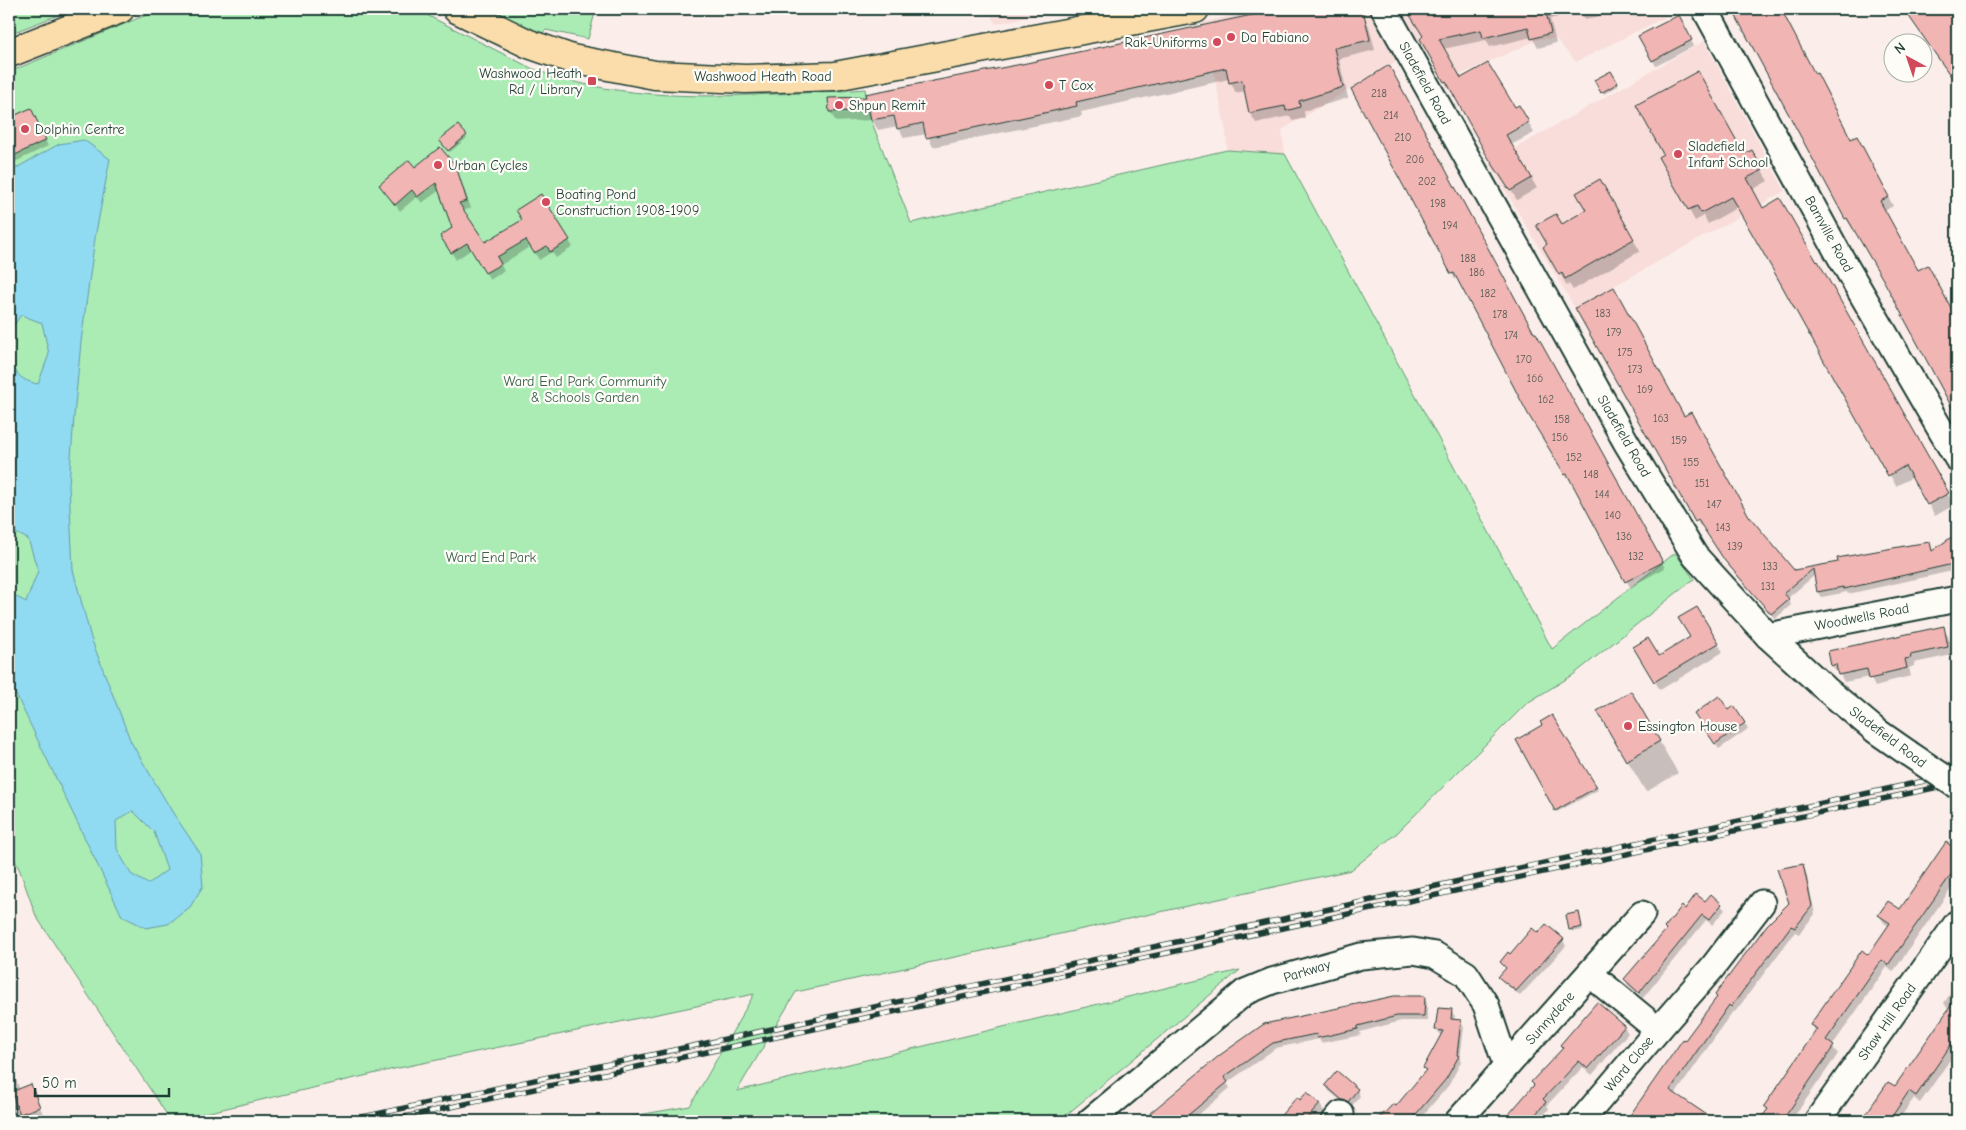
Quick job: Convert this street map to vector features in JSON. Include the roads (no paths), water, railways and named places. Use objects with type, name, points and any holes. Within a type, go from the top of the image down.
[{"type":"main road","points":[[9,53],[120,9]]},
{"type":"main road","name":"Washwood Heath Road","points":[[457,9],[529,44],[572,59],[655,75],[745,79],[835,76],[1184,10]]},
{"type":"street","name":"Sladefield Road","points":[[1384,9],[1616,425],[1695,556],[1768,636],[1826,689],[1875,730],[1957,786]]},
{"type":"street","name":"Bamville Road","points":[[1704,9],[1838,253],[1957,458]]},
{"type":"street","name":"Woodwells Road","points":[[1768,636],[1957,599]]},
{"type":"street","name":"Ward Close","points":[[1581,1121],[1712,968],[1762,903]]},
{"type":"street","name":"Sunnydene","points":[[1458,1121],[1642,914]]},
{"type":"street","name":"Shaw Hill Road","points":[[1817,1121],[1957,922]]},
{"type":"street","name":"Parkway","points":[[1090,1121],[1245,992],[1272,981],[1361,956],[1413,952],[1435,955],[1466,974],[1486,1005],[1506,1066]]},
{"type":"street","name":"Ward Close","points":[[1590,974],[1658,1030]]},
{"type":"water","points":[[84,140],[110,159],[95,238],[81,342],[74,417],[69,485],[73,570],[91,638],[131,742],[173,813],[200,853],[203,886],[190,907],[168,924],[146,928],[122,916],[9,680],[9,593],[26,602],[38,571],[28,539],[12,531],[9,534],[9,356],[13,367],[22,378],[38,384],[49,354],[42,323],[21,315],[11,329],[9,340],[9,172],[59,144]],"holes":[[[133,811],[154,832],[167,870],[148,884],[131,874],[117,849],[116,821]]]},
{"type":"railway","points":[[344,1121],[1957,774]]},
{"type":"railway","points":[[386,1121],[1957,783]]},
{"type":"place","name":"Da Fabiano","points":[[1231,37]]},
{"type":"place","name":"Rak-Uniforms","points":[[1217,42]]},
{"type":"place","name":"Washwood Heath Rd / Library","points":[[592,81]]},
{"type":"place","name":"T Cox","points":[[1049,85]]},
{"type":"place","name":"Shpun Remit","points":[[839,105]]},
{"type":"place","name":"Dolphin Centre","points":[[25,129]]},
{"type":"place","name":"Sladefield Infant School","points":[[1678,154]]},
{"type":"place","name":"Urban Cycles","points":[[438,165]]},
{"type":"place","name":"Boating Pond Construction 1908-1909","points":[[546,202]]},
{"type":"place","name":"Essington House","points":[[1628,726]]},
{"type":"park label","name":"Ward End Park Community & Schools Garden","points":[[585,390]]},
{"type":"park label","name":"Ward End Park","points":[[491,557]]}]
